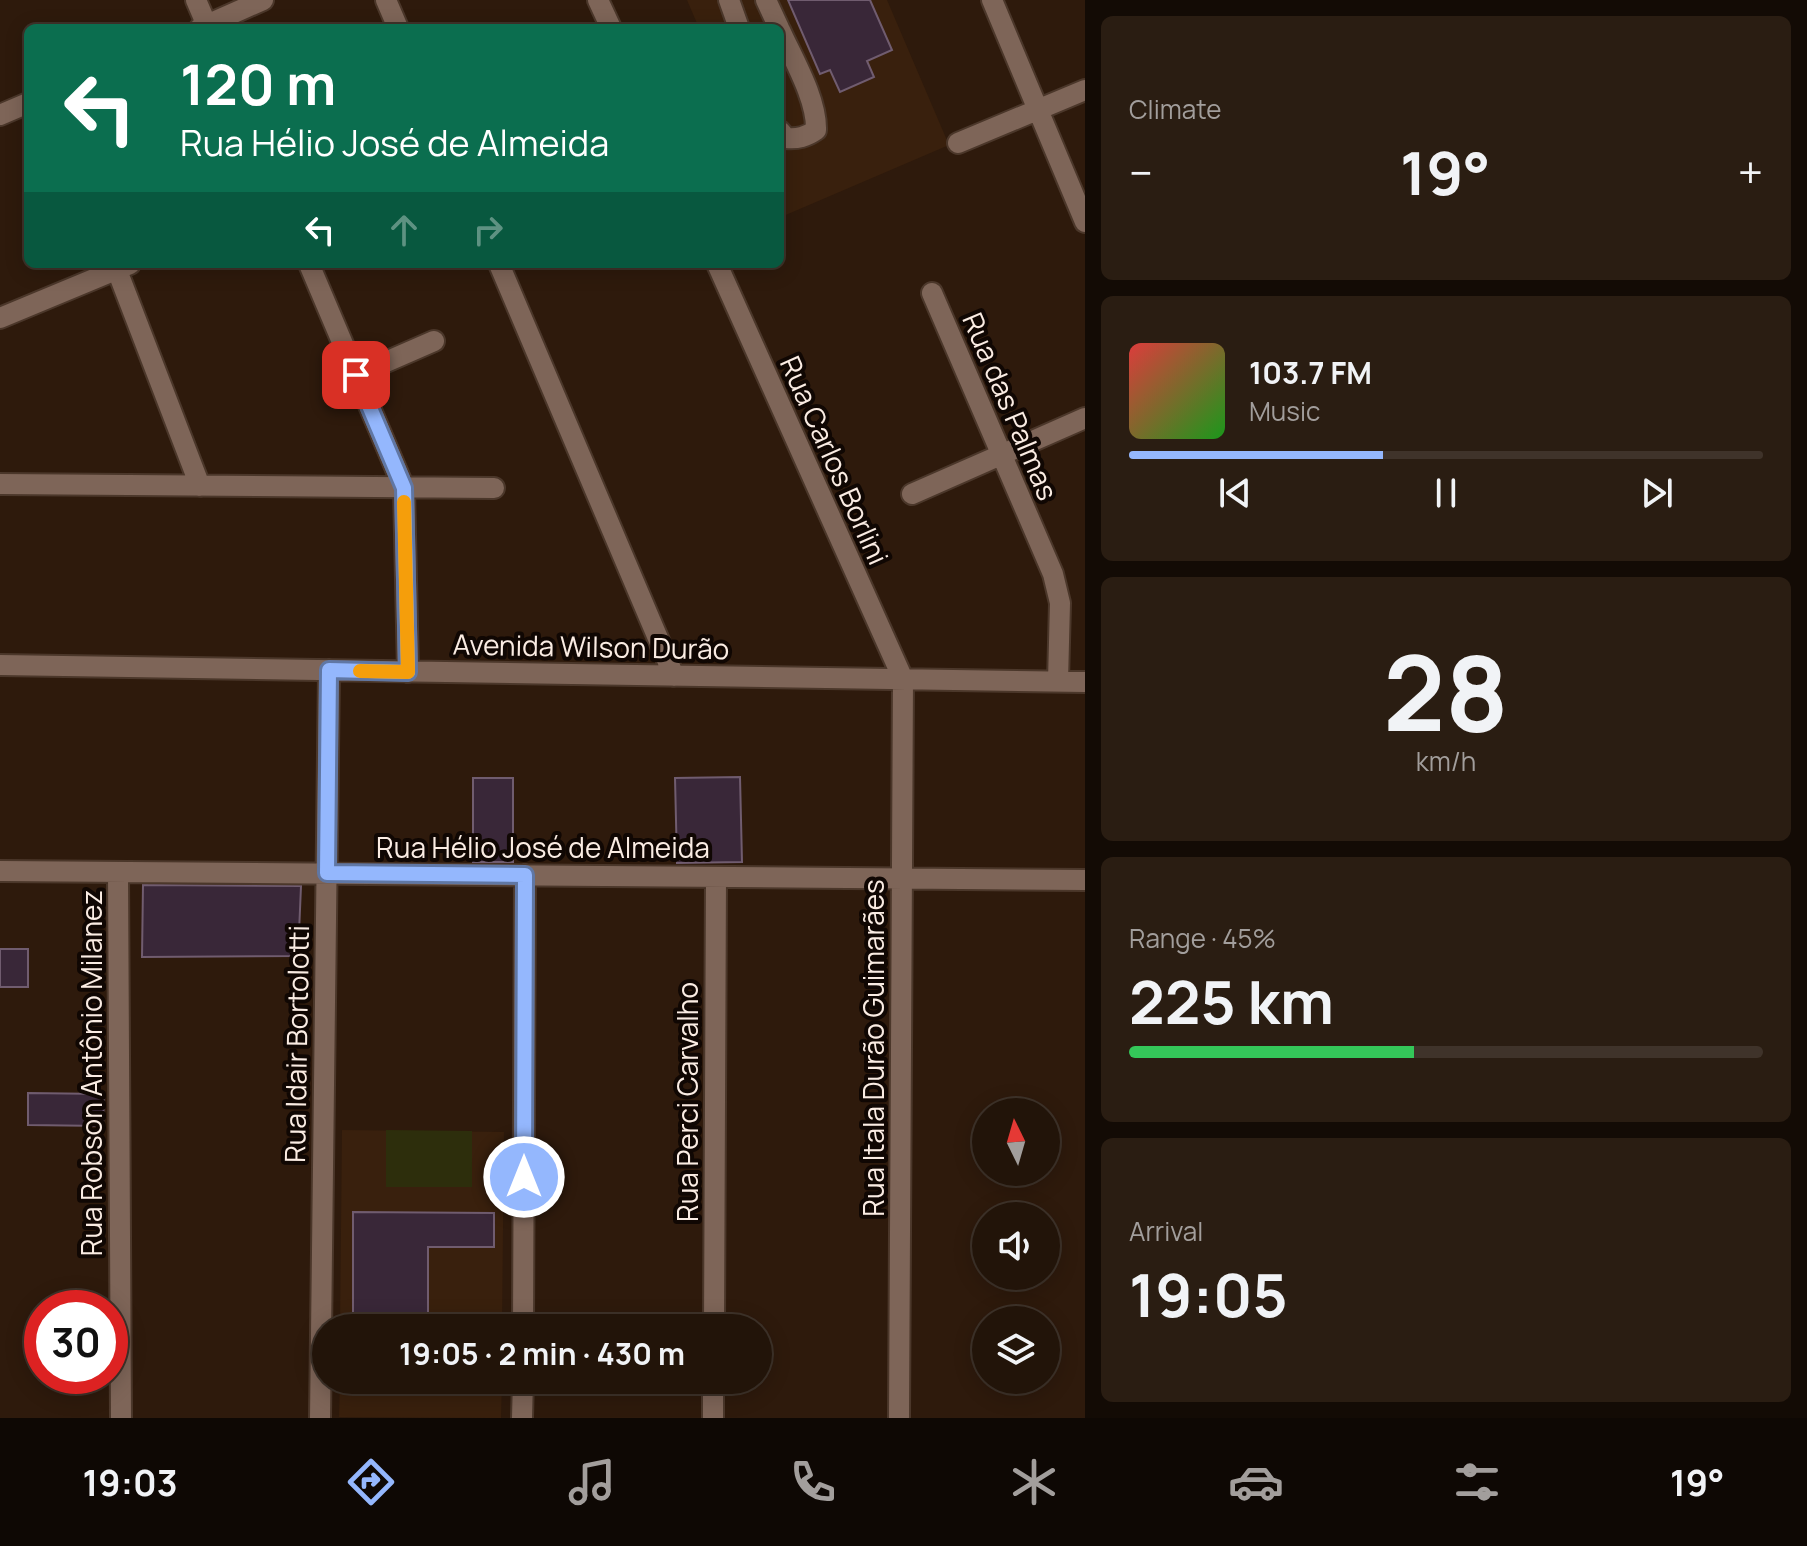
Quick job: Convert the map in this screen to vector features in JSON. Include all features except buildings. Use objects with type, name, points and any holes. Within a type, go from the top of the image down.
[{"type":"street","points":[[196,0],[204,24]]},
{"type":"street","points":[[211,24],[263,0]]},
{"type":"street","points":[[386,0],[396,24]]},
{"type":"street","points":[[598,0],[609,24]]},
{"type":"street","points":[[729,0],[738,24]]},
{"type":"street","points":[[766,0],[777,24]]},
{"type":"street","points":[[992,0],[1085,222]]},
{"type":"street","points":[[784,40],[810,98],[816,130],[807,136],[784,136]]},
{"type":"street","points":[[958,143],[1085,90]]},
{"type":"street","points":[[0,115],[24,105]]},
{"type":"street","points":[[0,318],[122,268]]},
{"type":"street","points":[[124,268],[200,486]]},
{"type":"street","points":[[311,268],[404,488],[408,672]]},
{"type":"street","points":[[501,268],[674,676]]},
{"type":"street","name":"Rua Carlos Borlini","points":[[719,268],[903,679]]},
{"type":"street","name":"Rua das Palmas","points":[[932,293],[1053,574],[1060,603],[1058,681]]},
{"type":"street","points":[[356,375],[434,341]]},
{"type":"street","points":[[912,494],[1085,418]]},
{"type":"street","points":[[0,484],[494,488]]},
{"type":"street","name":"Avenida Wilson Durão","points":[[0,665],[1085,682]]},
{"type":"street","name":"Rua Idair Bortolotti","points":[[320,1418],[329,670]]},
{"type":"street","name":"Rua Itala Durão Guimarães","points":[[899,1418],[903,679]]},
{"type":"street","name":"Rua Hélio José de Almeida","points":[[0,871],[1085,880]]},
{"type":"street","name":"Rua Robson Antônio Milanez","points":[[118,872],[121,1418]]},
{"type":"street","points":[[523,1314],[525,875]]},
{"type":"street","name":"Rua Perci Carvalho","points":[[714,1314],[716,877]]},
{"type":"street","points":[[522,1418],[523,1394]]},
{"type":"street","points":[[713,1394],[713,1418]]},
{"type":"shaded area","points":[[687,0],[887,0],[949,145],[784,216],[784,24],[697,24]]},
{"type":"shaded area","points":[[342,1130],[504,1132],[502,1314],[340,1314]]},
{"type":"shaded area","points":[[386,1130],[472,1131],[472,1187],[386,1187]]},
{"type":"shaded area","points":[[340,1394],[502,1394],[501,1418],[339,1417]]},
{"type":"slow traffic","points":[[360,671],[408,672],[404,502]]},
{"type":"route","points":[[356,375],[404,488],[408,672],[329,670],[327,873],[525,875],[524,1177]]}]
